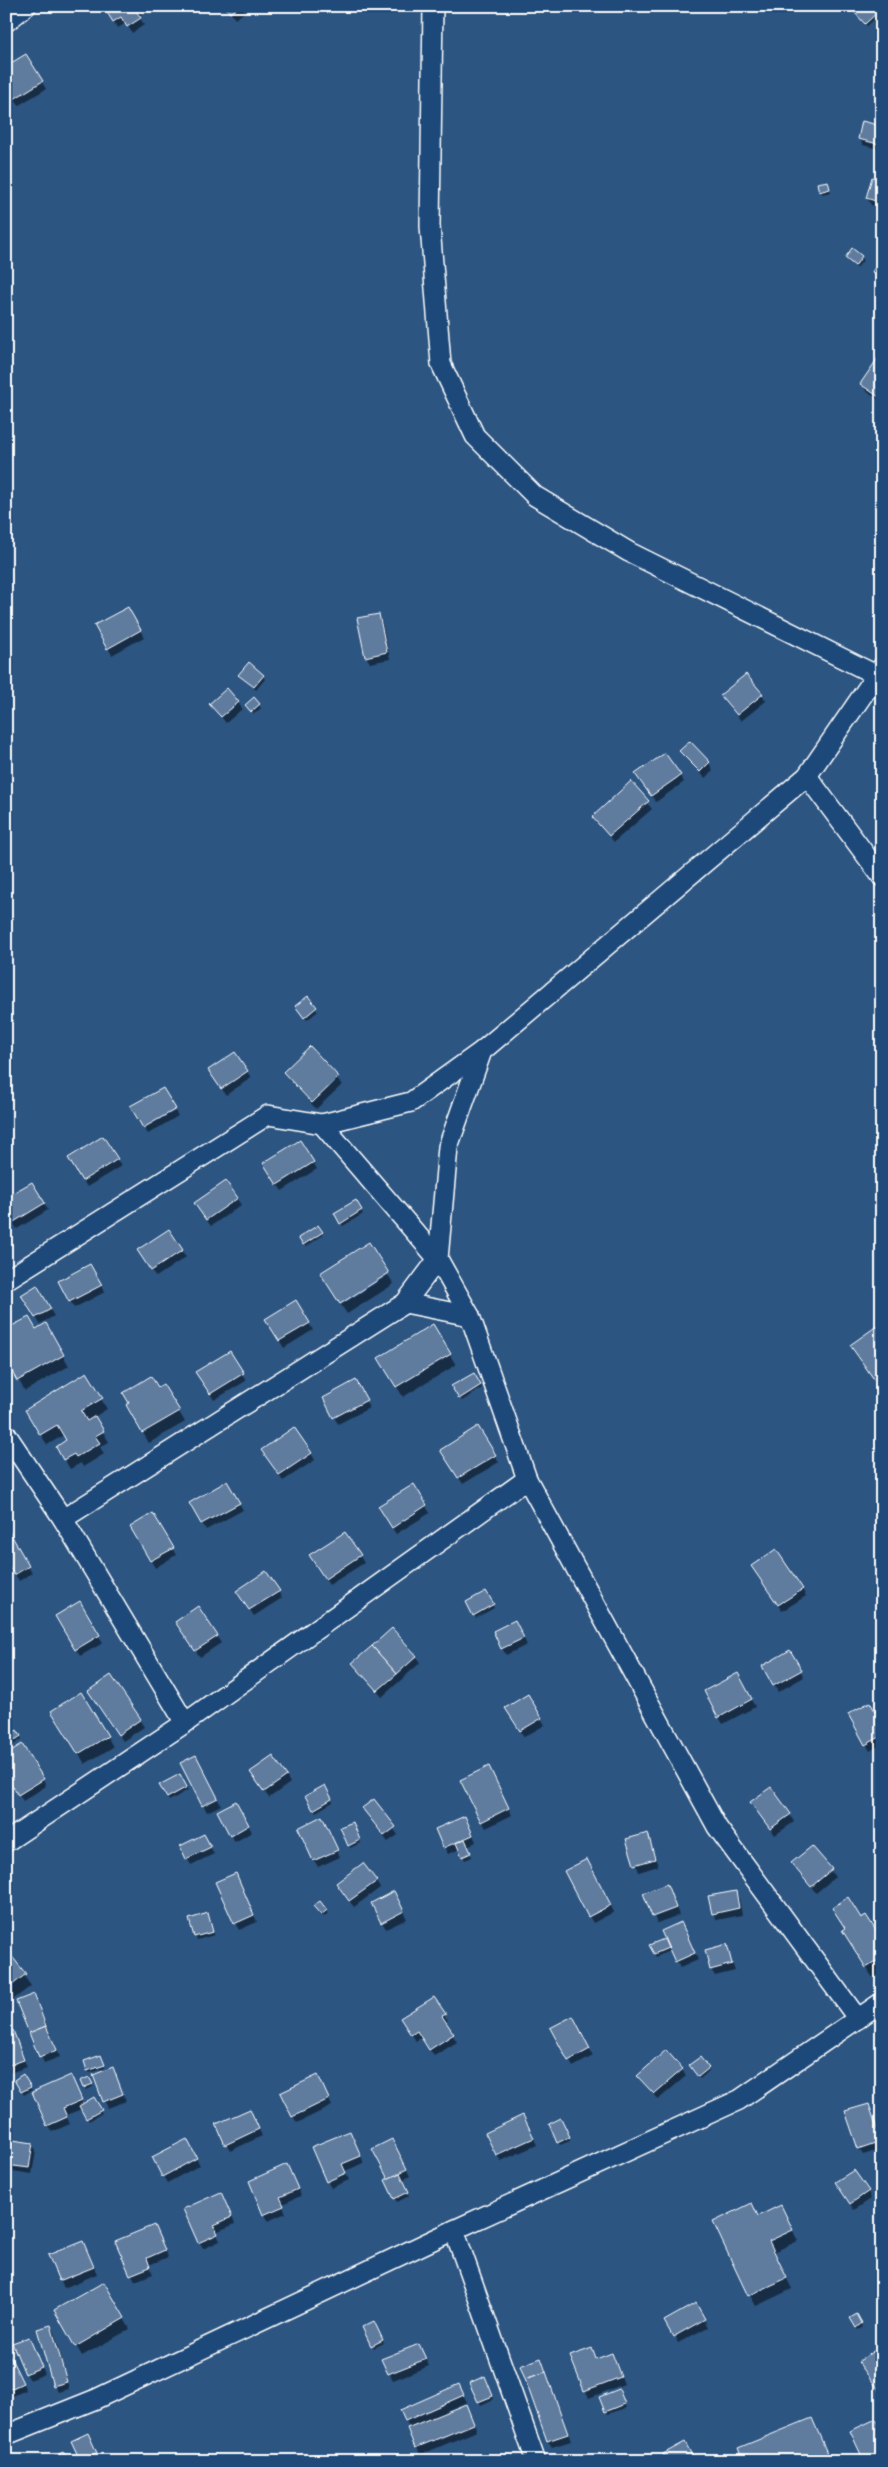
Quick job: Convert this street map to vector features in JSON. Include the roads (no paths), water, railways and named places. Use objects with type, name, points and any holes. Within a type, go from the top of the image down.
[{"type":"street","points":[[6,22],[26,6]]},
{"type":"street","points":[[6,1280],[268,1115],[322,1124],[412,1102],[482,1051],[807,776],[879,671],[630,552],[535,496],[475,436],[441,364],[430,226],[433,6]]},
{"type":"street","points":[[807,776],[882,878]]},
{"type":"street","points":[[63,1518],[405,1303],[438,1259],[448,1147],[482,1051]]},
{"type":"street","points":[[322,1124],[438,1259],[470,1316],[527,1479],[717,1827],[858,2019]]},
{"type":"street","points":[[405,1303],[470,1316]]},
{"type":"street","points":[[6,1434],[63,1518],[185,1723]]},
{"type":"street","points":[[6,1842],[185,1723],[527,1479]]},
{"type":"street","points":[[6,2434],[96,2399],[454,2230],[739,2100],[882,2002]]},
{"type":"street","points":[[454,2230],[536,2461]]}]
